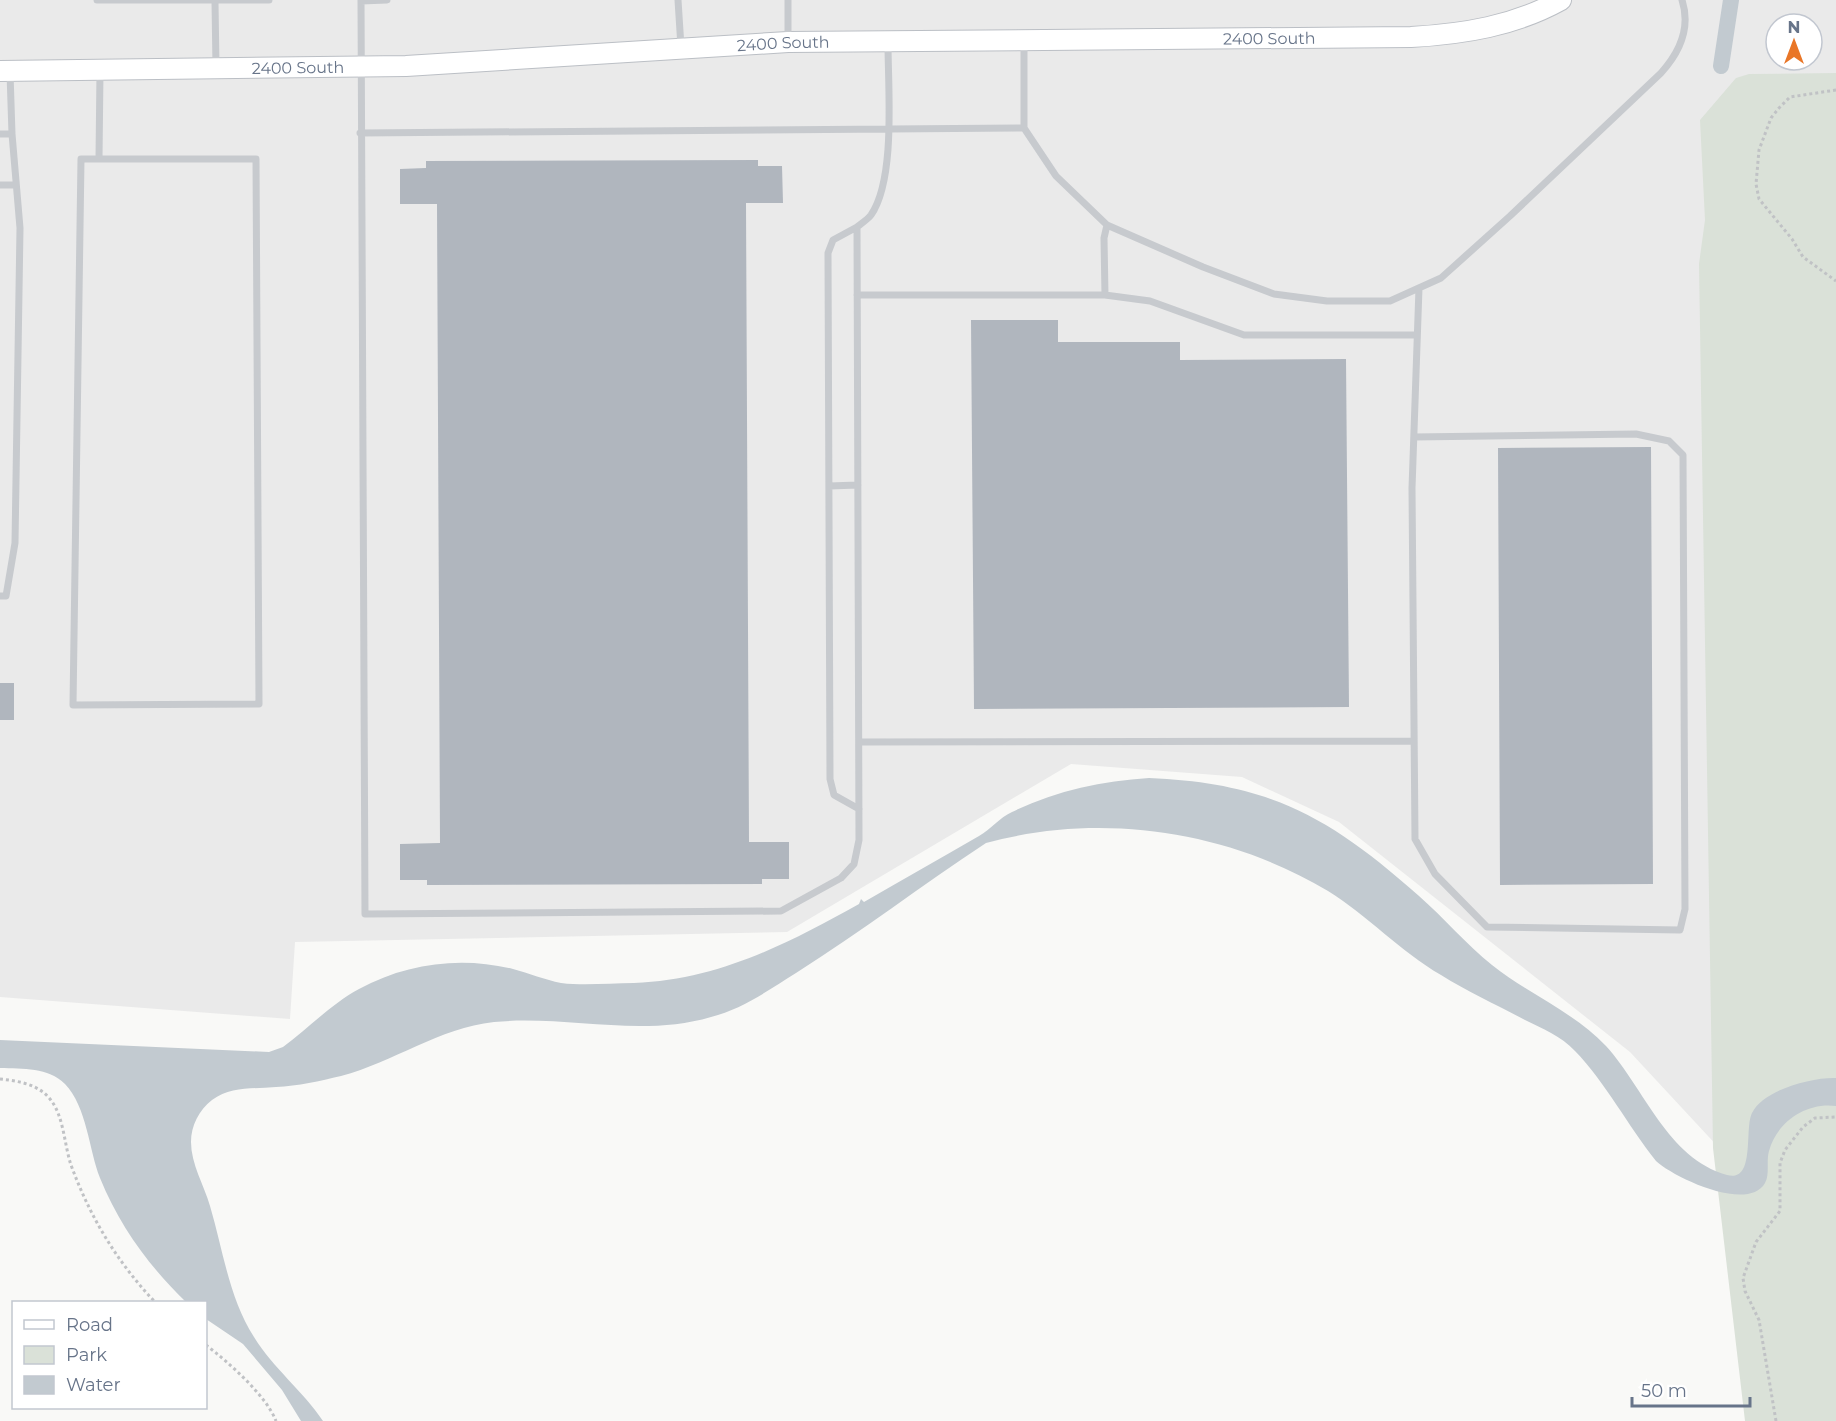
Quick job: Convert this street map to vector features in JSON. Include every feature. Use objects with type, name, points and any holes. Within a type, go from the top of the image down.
[{"type":"street","name":"2400 South","points":[[5,70],[360,68],[788,42],[1434,36],[1503,24],[1561,0]]},
{"type":"lane","points":[[97,0],[215,2],[269,0]]},
{"type":"lane","points":[[387,0],[361,1],[365,914],[782,911],[841,878],[854,864],[859,840],[857,227]]},
{"type":"lane","points":[[678,0],[681,47]]},
{"type":"lane","points":[[788,0],[788,42]]},
{"type":"lane","points":[[1024,39],[1024,128],[1056,176],[1107,225],[1203,267],[1274,294],[1327,301],[1390,301],[1441,278],[1510,216],[1668,65],[1677,53],[1686,30],[1682,0]]},
{"type":"lane","points":[[215,2],[216,69]]},
{"type":"lane","points":[[859,809],[834,795],[830,779],[828,253],[833,240],[857,227],[871,215],[881,194],[886,171],[888,129],[888,40]]},
{"type":"lane","points":[[0,596],[6,596],[15,543],[20,228],[5,70]]},
{"type":"lane","points":[[99,158],[100,70]]},
{"type":"lane","points":[[360,132],[1024,128]]},
{"type":"lane","points":[[0,134],[12,134]]},
{"type":"lane","points":[[99,158],[256,159],[259,704],[73,705],[81,159],[99,158]]},
{"type":"lane","points":[[0,185],[16,185]]},
{"type":"lane","points":[[1105,295],[1104,238],[1107,225]]},
{"type":"lane","points":[[1414,437],[1636,434],[1669,441],[1683,455],[1685,909],[1680,930],[1487,927],[1435,874],[1415,839],[1414,437],[1419,288]]},
{"type":"lane","points":[[857,295],[1105,295],[1150,301],[1244,335],[1417,335]]},
{"type":"lane","points":[[829,486],[858,485]]},
{"type":"lane","points":[[859,742],[1414,741]]},
{"type":"path","points":[[1836,90],[1790,97],[1779,108],[1771,118],[1759,150],[1756,184],[1763,205],[1791,238],[1803,258],[1836,281]]},
{"type":"path","points":[[0,1079],[29,1084],[49,1097],[57,1112],[71,1163],[92,1215],[116,1256],[154,1301]]},
{"type":"path","points":[[1776,1421],[1759,1320],[1745,1291],[1743,1278],[1756,1242],[1780,1211],[1780,1163],[1785,1150],[1803,1127],[1815,1118],[1836,1117]]},
{"type":"path","points":[[207,1346],[243,1378],[271,1410],[276,1421]]},
{"type":"shaded area","points":[[0,0],[1836,0],[1836,78],[1721,1150],[1630,1052],[1339,822],[1242,777],[1071,764],[787,932],[295,942],[290,1019],[0,997]]},
{"type":"green space","points":[[1836,73],[1836,1421],[1745,1421],[1713,1148],[1699,264],[1705,220],[1700,120],[1736,78],[1749,74]]},
{"type":"water","points":[[1149,778],[1230,787],[1296,809],[1326,825],[1387,868],[1492,965],[1593,1034],[1620,1063],[1673,1138],[1688,1154],[1706,1166],[1727,1175],[1736,1175],[1742,1171],[1746,1163],[1752,1113],[1766,1098],[1789,1086],[1836,1078],[1836,1106],[1814,1107],[1794,1116],[1786,1123],[1779,1131],[1769,1151],[1765,1183],[1756,1191],[1743,1194],[1728,1193],[1693,1183],[1656,1161],[1597,1077],[1564,1041],[1426,966],[1343,901],[1289,870],[1248,853],[1162,832],[1117,828],[1073,829],[1029,834],[986,843],[776,986],[722,1014],[684,1023],[657,1026],[548,1021],[494,1022],[474,1025],[435,1038],[361,1070],[341,1076],[292,1086],[235,1090],[212,1100],[194,1124],[191,1136],[193,1158],[210,1206],[238,1306],[245,1322],[262,1348],[323,1421],[301,1421],[282,1390],[243,1344],[207,1320],[207,1301],[185,1301],[137,1245],[108,1196],[96,1167],[83,1116],[65,1084],[51,1074],[43,1072],[0,1068],[0,1040],[269,1052],[283,1047],[359,989],[396,973],[434,964],[494,965],[555,982],[579,984],[634,983],[694,975],[751,957],[805,933],[859,904],[861,899],[864,902],[965,844],[1007,814],[1045,798],[1079,788]]},
{"type":"building","points":[[758,160],[758,166],[782,166],[783,203],[746,203],[749,842],[789,842],[789,879],[762,879],[762,884],[427,885],[427,880],[400,880],[400,844],[440,843],[437,204],[400,204],[400,169],[426,168],[426,161]]},
{"type":"building","points":[[971,320],[1058,320],[1058,342],[1180,342],[1180,360],[1346,359],[1349,707],[974,709]]},
{"type":"building","points":[[1651,447],[1653,884],[1500,885],[1498,448]]},
{"type":"building","points":[[0,683],[14,683],[14,720],[0,720]]},
{"type":"waterway","points":[[1721,66],[1731,0]]}]
